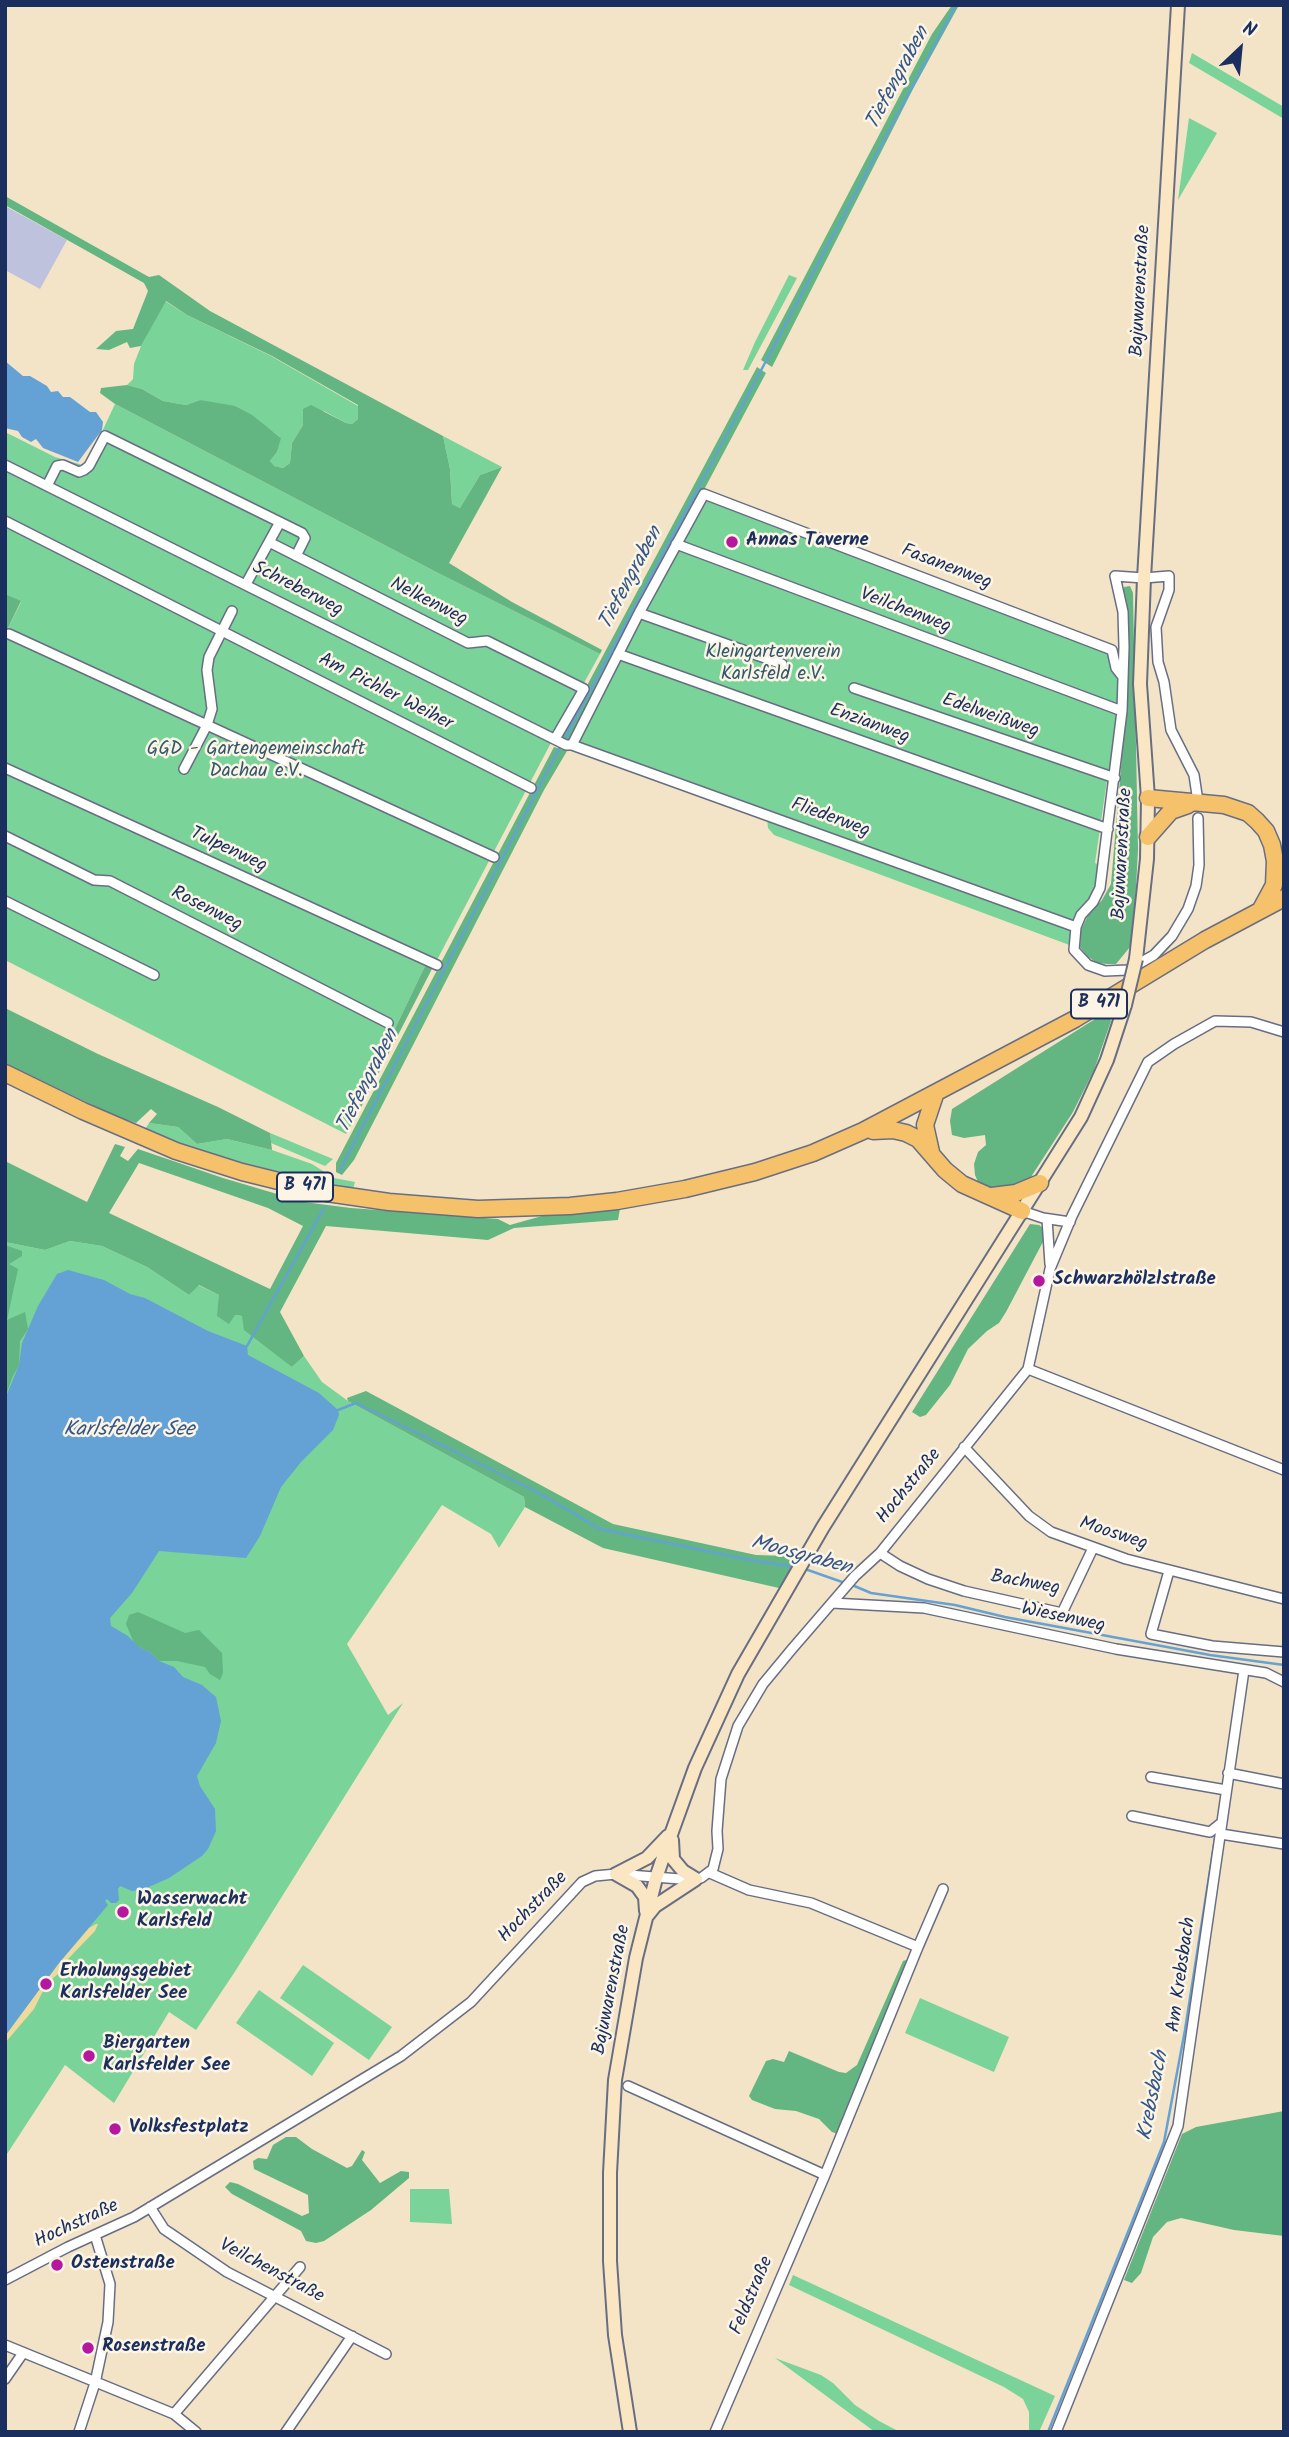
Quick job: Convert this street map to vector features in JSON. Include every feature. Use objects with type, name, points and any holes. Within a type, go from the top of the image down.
[{"type":"highway","points":[[1148,798],[1196,805],[1224,804],[1248,813],[1266,831],[1278,850],[1274,884],[1261,909]]},
{"type":"highway","points":[[1147,837],[1171,811],[1196,805]]},
{"type":"highway","name":"B 471","points":[[5,1073],[176,1151],[229,1168],[327,1193],[478,1209],[541,1208],[648,1196],[755,1172],[813,1153],[863,1131],[1075,1019],[1284,898]]},
{"type":"highway","points":[[931,1152],[925,1125],[935,1095]]},
{"type":"highway","points":[[863,1131],[893,1130],[918,1139],[945,1170],[962,1184],[1022,1211]]},
{"type":"highway","points":[[991,1197],[1016,1193],[1040,1183]]},
{"type":"main road","name":"Bajuwarenstraße","points":[[630,2432],[615,2336],[610,2261],[610,2173],[617,2068],[636,1958],[656,1878],[695,1768],[738,1674],[805,1560],[1081,1116],[1107,1060],[1125,1005],[1136,959],[1147,859],[1148,798],[1140,684],[1144,578],[1178,5]]},
{"type":"main road","points":[[616,1874],[647,1858],[668,1837],[674,1826]]},
{"type":"main road","points":[[647,1916],[655,1906],[696,1879],[683,1871],[673,1859],[674,1826]]},
{"type":"main road","points":[[616,1874],[637,1886],[645,1897],[647,1916]]},
{"type":"street","points":[[47,486],[57,466],[63,465],[79,472],[89,466],[105,436],[304,535],[296,556]]},
{"type":"street","name":"Schreberweg","points":[[5,465],[563,742]]},
{"type":"street","name":"Fasanenweg","points":[[676,544],[701,496],[706,494],[1112,650],[1116,668],[1124,678]]},
{"type":"street","name":"Am Pichler Weiher","points":[[5,521],[531,788]]},
{"type":"street","points":[[246,584],[280,522]]},
{"type":"street","name":"Nelkenweg","points":[[269,542],[468,643],[487,641],[584,689],[563,742]]},
{"type":"street","points":[[563,742],[618,654],[676,544]]},
{"type":"street","name":"Veilchenweg","points":[[676,544],[1122,711]]},
{"type":"street","name":"Bajuwarenstraße","points":[[1076,927],[1100,888],[1115,778],[1124,678],[1123,612],[1115,576],[1144,578]]},
{"type":"street","points":[[1076,927],[1074,950],[1088,965],[1105,971],[1128,970],[1154,955],[1172,936],[1183,918],[1196,886],[1199,865],[1194,775],[1171,730],[1164,682],[1158,662],[1156,626],[1169,590],[1169,576],[1144,578]]},
{"type":"street","points":[[184,769],[207,725],[212,709],[207,670],[209,657],[232,611]]},
{"type":"street","points":[[639,613],[782,664]]},
{"type":"street","points":[[9,634],[494,857]]},
{"type":"street","name":"Enzianweg","points":[[618,654],[1108,828]]},
{"type":"street","name":"Edelweißweg","points":[[854,688],[1115,778]]},
{"type":"street","name":"Fliederweg","points":[[563,742],[1076,927]]},
{"type":"street","name":"Tulpenweg","points":[[5,768],[437,965]]},
{"type":"street","name":"Rosenweg","points":[[5,836],[94,880],[110,881],[388,1023]]},
{"type":"street","points":[[5,901],[155,975]]},
{"type":"street","name":"Hochstraße","points":[[5,2280],[134,2217],[401,2056],[471,2002],[573,1890],[595,1876],[616,1874],[696,1879],[710,1872],[717,1861],[721,1779],[738,1726],[763,1684],[855,1576],[880,1553],[1028,1369],[1050,1269],[1148,1062],[1215,1021],[1251,1022],[1284,1032]]},
{"type":"street","points":[[1022,1211],[1047,1219],[1070,1222]]},
{"type":"street","points":[[1047,1219],[1050,1269]]},
{"type":"street","points":[[1028,1369],[1284,1470]]},
{"type":"street","name":"Moosweg","points":[[964,1447],[1037,1523],[1051,1532],[1169,1571],[1284,1599]]},
{"type":"street","name":"Bachweg","points":[[880,1553],[928,1579],[964,1591],[1062,1613],[1093,1548]]},
{"type":"street","points":[[1169,1571],[1151,1634],[1212,1646],[1284,1652]]},
{"type":"street","name":"Wiesenweg","points":[[832,1604],[924,1608],[1116,1649],[1266,1673],[1284,1682]]},
{"type":"street","name":"Am Krebsbach","points":[[1056,2432],[1178,2126],[1244,1670]]},
{"type":"street","points":[[1228,1773],[1284,1784]]},
{"type":"street","points":[[1151,1777],[1226,1790]]},
{"type":"street","points":[[1132,1816],[1210,1832],[1220,1829],[1284,1844]]},
{"type":"street","points":[[710,1872],[749,1889],[811,1903],[918,1947]]},
{"type":"street","name":"Feldstraße","points":[[715,2432],[943,1889]]},
{"type":"street","points":[[628,2086],[825,2175]]},
{"type":"street","name":"Veilchenstraße","points":[[150,2207],[164,2229],[227,2272],[386,2354]]},
{"type":"street","points":[[79,2432],[108,2322],[110,2284],[95,2235]]},
{"type":"street","points":[[174,2414],[300,2267]]},
{"type":"street","points":[[286,2432],[352,2336]]},
{"type":"street","points":[[5,2345],[174,2414],[196,2432]]},
{"type":"street","points":[[5,2379],[23,2353]]},
{"type":"shaded area","points":[[5,206],[67,240],[40,289],[5,270]]},
{"type":"green space","points":[[952,5],[959,5],[913,89],[772,367],[761,360],[932,34]]},
{"type":"green space","points":[[1192,53],[1284,107],[1284,119],[1189,63]]},
{"type":"green space","points":[[1189,118],[1217,133],[1178,200]]},
{"type":"green space","points":[[5,196],[149,277],[159,275],[210,311],[443,436],[450,469],[452,504],[460,508],[480,475],[502,467],[449,563],[512,602],[602,650],[600,654],[438,573],[115,404],[100,393],[101,388],[127,385],[142,389],[163,401],[186,405],[200,400],[235,406],[252,415],[281,438],[277,452],[270,461],[274,466],[283,468],[290,463],[292,443],[303,425],[303,409],[311,405],[346,423],[352,424],[358,419],[358,405],[272,356],[187,315],[166,301],[141,346],[130,348],[127,342],[109,350],[96,349],[116,331],[133,329],[148,291],[144,283],[5,205]]},
{"type":"green space","points":[[789,275],[797,278],[748,370],[743,370],[755,342]]},
{"type":"green space","points":[[165,301],[187,315],[271,356],[358,406],[358,419],[352,424],[346,423],[324,411],[303,425],[292,443],[290,463],[283,468],[273,466],[270,461],[277,452],[280,437],[268,428],[200,400],[186,405],[163,401],[142,389],[127,385],[133,379],[134,364],[141,346]]},
{"type":"green space","points":[[757,367],[766,373],[570,742],[559,738]]},
{"type":"green space","name":"GGD - Gartengemeinschaft Dachau e.V.","points":[[115,404],[438,573],[600,654],[437,960],[425,966],[346,1134],[5,960],[5,634],[21,602],[5,594],[5,432],[55,457],[86,466]]},
{"type":"green space","points":[[443,436],[502,467],[480,475],[460,508],[452,504],[450,469]]},
{"type":"green space","name":"Kleingartenverein Karlsfeld e.V.","points":[[705,491],[1116,647],[1122,681],[1113,780],[1107,780],[1095,863],[1102,866],[1097,888],[1075,923],[587,747],[576,740]]},
{"type":"green space","points":[[1130,586],[1133,593],[1138,850],[1134,923],[1130,947],[1116,964],[1107,964],[1097,963],[1080,947],[1081,930],[1088,915],[1102,900],[1111,884],[1128,686],[1127,614],[1123,594],[1124,587]]},
{"type":"green space","points":[[5,594],[21,601],[5,634]]},
{"type":"green space","points":[[554,747],[567,751],[544,790],[354,1160],[342,1175],[336,1172],[336,1163]]},
{"type":"green space","points":[[767,819],[1074,930],[1072,946],[774,835],[768,828]]},
{"type":"green space","points":[[425,966],[433,967],[359,1111],[356,1110]]},
{"type":"green space","points":[[5,1008],[270,1133],[272,1150],[227,1139],[197,1144],[178,1127],[149,1123],[157,1114],[151,1109],[136,1123],[115,1116],[5,1063]]},
{"type":"green space","points":[[1103,1014],[1109,1015],[1111,1021],[1094,1070],[1073,1112],[1031,1177],[1015,1189],[1000,1190],[979,1184],[974,1164],[978,1152],[986,1145],[985,1135],[964,1138],[952,1135],[952,1109]]},
{"type":"green space","points":[[149,1123],[178,1127],[197,1144],[227,1139],[272,1150],[312,1164],[334,1178],[355,1182],[353,1189],[241,1164],[144,1131]]},
{"type":"green space","points":[[270,1133],[333,1159],[325,1166],[271,1143]]},
{"type":"green space","points":[[115,1144],[125,1147],[120,1156],[128,1161],[138,1149],[304,1202],[498,1219],[510,1225],[549,1214],[620,1209],[618,1220],[514,1228],[488,1240],[326,1226],[280,1312],[304,1356],[292,1367],[244,1330],[242,1316],[235,1315],[229,1324],[217,1316],[219,1295],[199,1285],[189,1295],[147,1267],[102,1246],[70,1241],[45,1250],[5,1242],[5,1161],[87,1202]],"holes":[[[139,1163],[268,1208],[303,1226],[270,1289],[109,1213]]]},
{"type":"green space","points":[[1030,1224],[1039,1225],[1046,1236],[1006,1312],[999,1323],[968,1349],[950,1385],[926,1415],[920,1417],[912,1412]]},
{"type":"green space","points":[[70,1241],[102,1246],[147,1267],[189,1295],[198,1285],[219,1295],[219,1305],[235,1315],[243,1316],[292,1367],[304,1356],[322,1382],[348,1401],[524,1497],[525,1507],[499,1548],[491,1534],[442,1505],[347,1644],[388,1715],[403,1703],[196,2030],[169,2012],[114,2103],[65,2065],[5,2157],[5,1242],[45,1250]]},
{"type":"green space","points":[[5,1245],[22,1251],[22,1256],[9,1264],[18,1269],[7,1320],[25,1312],[28,1329],[20,1341],[19,1365],[5,1398]]},
{"type":"green space","points":[[366,1391],[613,1524],[756,1555],[797,1559],[779,1588],[603,1548],[525,1507],[524,1497],[348,1401],[347,1398]]},
{"type":"green space","points":[[138,1612],[185,1633],[199,1630],[222,1653],[223,1673],[220,1680],[205,1667],[177,1661],[159,1661],[150,1652],[140,1648],[134,1643],[126,1624],[129,1615]]},
{"type":"green space","points":[[909,1959],[838,2134],[832,2132],[819,2119],[796,2111],[775,2109],[752,2100],[749,2096],[766,2061],[773,2059],[784,2062],[789,2051],[839,2072],[846,2073],[857,2065],[903,1961]]},
{"type":"green space","points":[[303,1965],[392,2027],[369,2060],[280,1998]]},
{"type":"green space","points":[[259,1990],[334,2043],[312,2076],[236,2023]]},
{"type":"green space","points":[[920,1998],[1009,2037],[994,2072],[905,2033]]},
{"type":"green space","points":[[1284,2111],[1284,2236],[1234,2230],[1181,2218],[1167,2222],[1153,2237],[1141,2273],[1132,2283],[1124,2280],[1182,2134],[1196,2127]]},
{"type":"green space","points":[[286,2137],[296,2137],[347,2168],[352,2166],[362,2150],[365,2152],[362,2160],[380,2183],[401,2171],[409,2172],[409,2178],[371,2210],[324,2241],[306,2241],[301,2231],[232,2194],[225,2187],[230,2182],[238,2184],[302,2216],[309,2213],[308,2195],[254,2169],[253,2161],[258,2158],[267,2159],[273,2145]]},
{"type":"green space","points":[[410,2189],[449,2189],[452,2224],[410,2222]]},
{"type":"green space","points":[[793,2275],[1055,2396],[1039,2432],[1029,2432],[1029,2412],[1023,2399],[1004,2387],[789,2285]]},
{"type":"green space","points":[[775,2358],[821,2375],[855,2405],[900,2432],[875,2432]]},
{"type":"sand","name":"Erholungsgebiet Karlsfelder See","points":[[96,1924],[95,1931],[47,1983],[34,2009],[5,2043],[5,2036],[59,1963],[89,1928]]},
{"type":"water","points":[[5,361],[23,376],[30,376],[47,386],[51,392],[58,391],[63,397],[70,397],[90,412],[96,412],[103,422],[102,430],[78,462],[43,448],[36,439],[31,442],[18,431],[5,428]]},
{"type":"water","name":"Karlsfelder See","points":[[68,1270],[104,1280],[208,1331],[247,1346],[248,1355],[319,1393],[338,1410],[339,1415],[333,1430],[281,1487],[260,1536],[246,1558],[159,1551],[132,1593],[110,1618],[111,1626],[128,1636],[140,1648],[174,1667],[183,1677],[202,1685],[216,1697],[221,1721],[216,1743],[197,1776],[200,1786],[215,1809],[216,1831],[202,1856],[169,1878],[142,1890],[132,1891],[120,1886],[119,1900],[116,1903],[107,1899],[105,1901],[108,1905],[59,1963],[5,2036],[5,1399],[19,1365],[22,1343],[38,1306],[57,1274]]},
{"type":"waterway","name":"Tiefengraben","points":[[340,1170],[560,747],[956,5]]},
{"type":"waterway","name":"Tiefengraben","points":[[247,1346],[324,1208]]},
{"type":"waterway","name":"Moosgraben","points":[[338,1410],[356,1403],[539,1493],[600,1529],[795,1567]]},
{"type":"waterway","name":"Moosgraben","points":[[805,1569],[845,1583]]},
{"type":"waterway","name":"Moosgraben","points":[[852,1585],[871,1593],[955,1605],[1005,1617],[1210,1655],[1284,1665]]},
{"type":"waterway","name":"Krebsbach","points":[[1048,2432],[1164,2142],[1185,2030],[1216,1832]]},
{"type":"place","name":"Annas Taverne","points":[[732,542]]},
{"type":"place","name":"Schwarzhölzlstraße","points":[[1039,1281]]},
{"type":"place","name":"Wasserwacht Karlsfeld","points":[[123,1912]]},
{"type":"place","name":"Erholungsgebiet Karlsfelder See","points":[[46,1984]]},
{"type":"place","name":"Biergarten Karlsfelder See","points":[[89,2056]]},
{"type":"place","name":"Volksfestplatz","points":[[115,2129]]},
{"type":"place","name":"Ostenstraße","points":[[57,2265]]},
{"type":"place","name":"Rosenstraße","points":[[88,2348]]}]
